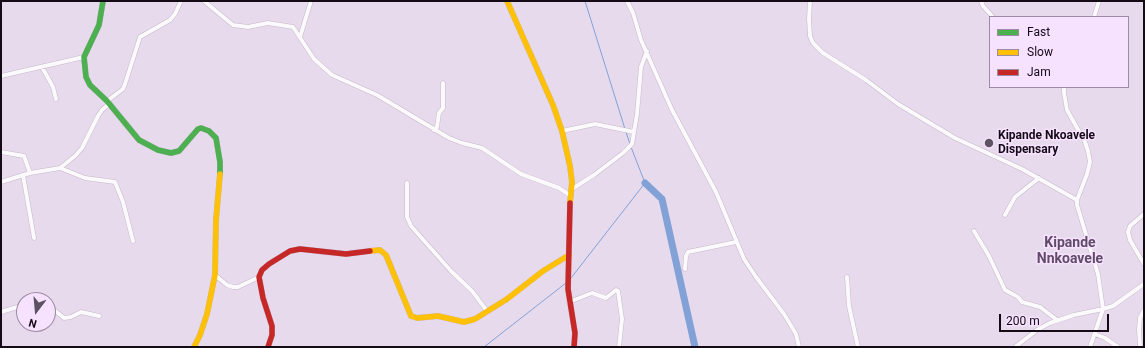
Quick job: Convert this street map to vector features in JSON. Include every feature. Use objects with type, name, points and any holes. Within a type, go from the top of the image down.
[{"type":"street","points":[[103,1],[99,25],[84,57],[88,81],[139,140],[164,152],[171,153],[179,151],[198,129],[204,128],[214,135],[218,147],[220,162],[220,185],[216,220],[215,275],[207,314],[194,347]]},
{"type":"street","points":[[1,182],[30,173],[60,168],[76,156],[82,148],[98,116],[108,103],[123,89],[140,37],[170,20],[175,14],[181,1]]},
{"type":"street","points":[[204,1],[233,25],[248,27],[268,22],[294,28],[314,59],[328,72],[377,95],[434,130],[459,142],[482,148],[521,174],[571,192]]},
{"type":"street","points":[[300,37],[311,1]]},
{"type":"street","points":[[507,1],[553,105],[562,131],[571,172],[568,289],[575,333],[574,347]]},
{"type":"street","points":[[627,1],[633,13],[639,35],[677,120],[719,198],[736,242],[750,269],[779,306],[791,325],[797,337],[799,347]]},
{"type":"street","points":[[810,1],[810,36],[813,43],[823,53],[866,80],[898,104],[955,138],[1039,178],[1077,200]]},
{"type":"street","points":[[981,1],[983,6],[992,16]]},
{"type":"street","points":[[1094,16],[1099,1]]},
{"type":"street","points":[[571,192],[628,149],[632,144],[641,67],[647,51]]},
{"type":"street","points":[[1,76],[84,57]]},
{"type":"street","points":[[42,67],[53,87],[56,99]]},
{"type":"street","points":[[434,130],[438,127],[439,113],[443,108],[443,83]]},
{"type":"street","points":[[1064,88],[1067,110],[1085,142],[1090,162],[1088,174],[1077,200],[1078,209],[1098,274],[1103,309],[1090,347]]},
{"type":"street","points":[[562,131],[595,124],[634,132]]},
{"type":"street","points":[[1,152],[22,155],[30,173]]},
{"type":"street","points":[[60,168],[85,178],[115,182],[123,202],[133,241]]},
{"type":"street","points":[[23,175],[34,238]]},
{"type":"street","points":[[1005,215],[1015,197],[1039,178]]},
{"type":"street","points":[[407,183],[407,217],[411,226],[451,271],[472,291],[487,311]]},
{"type":"street","points":[[1144,214],[1130,226],[1128,232],[1130,240],[1144,264]]},
{"type":"street","points":[[974,231],[1006,290],[1018,297],[1022,302],[1040,307],[1057,320]]},
{"type":"street","points":[[685,269],[686,256],[688,252],[736,242]]},
{"type":"street","points":[[268,347],[272,336],[272,326],[263,298],[259,277],[262,270],[286,253],[296,250],[346,254],[377,249],[386,255],[411,316],[418,318],[438,316],[469,322],[507,299],[543,271],[569,255]]},
{"type":"street","points":[[215,275],[227,285],[233,287],[259,277]]},
{"type":"street","points":[[847,277],[849,306],[858,347]]},
{"type":"street","points":[[1015,347],[1037,330],[1057,320],[1074,314],[1103,309],[1116,304],[1144,284]]},
{"type":"street","points":[[569,302],[592,293],[606,298],[616,290],[618,291],[622,319],[619,347]]},
{"type":"street","points":[[1,312],[16,307]]},
{"type":"street","points":[[1140,347],[1140,318],[1144,310]]},
{"type":"street","points":[[56,312],[64,318],[71,317],[81,312],[99,316]]},
{"type":"street","points":[[1095,334],[1105,338],[1118,347]]},
{"type":"waterway","points":[[585,1],[625,129]]},
{"type":"waterway","points":[[626,132],[630,144]]},
{"type":"waterway","points":[[571,278],[645,183],[631,147]]},
{"type":"waterway","points":[[645,183],[662,199],[695,347]]},
{"type":"waterway","points":[[484,347],[566,283]]},
{"type":"traffic: fast","points":[[103,1],[99,25],[84,57],[86,77],[90,85],[107,101],[139,140],[158,150],[171,153],[179,151],[198,129],[201,128],[209,131],[216,138],[220,162],[220,174]]},
{"type":"traffic: slow","points":[[507,1],[553,105],[562,131],[572,182],[570,203]]},
{"type":"traffic: slow","points":[[194,347],[207,314],[215,275],[216,220],[220,174]]},
{"type":"traffic: slow","points":[[370,251],[380,250],[386,255],[411,316],[417,318],[438,316],[464,322],[475,319],[507,299],[543,271],[569,255]]},
{"type":"traffic: jam","points":[[570,203],[568,289],[575,333],[574,347]]},
{"type":"traffic: jam","points":[[268,347],[272,335],[272,326],[263,298],[259,277],[262,270],[290,251],[300,249],[346,254],[370,251]]},
{"type":"place","name":"Kipande Nkoavele Dispensary","points":[[989,143]]},
{"type":"district","name":"Kipande Nnkoavele","points":[[1070,252]]}]
